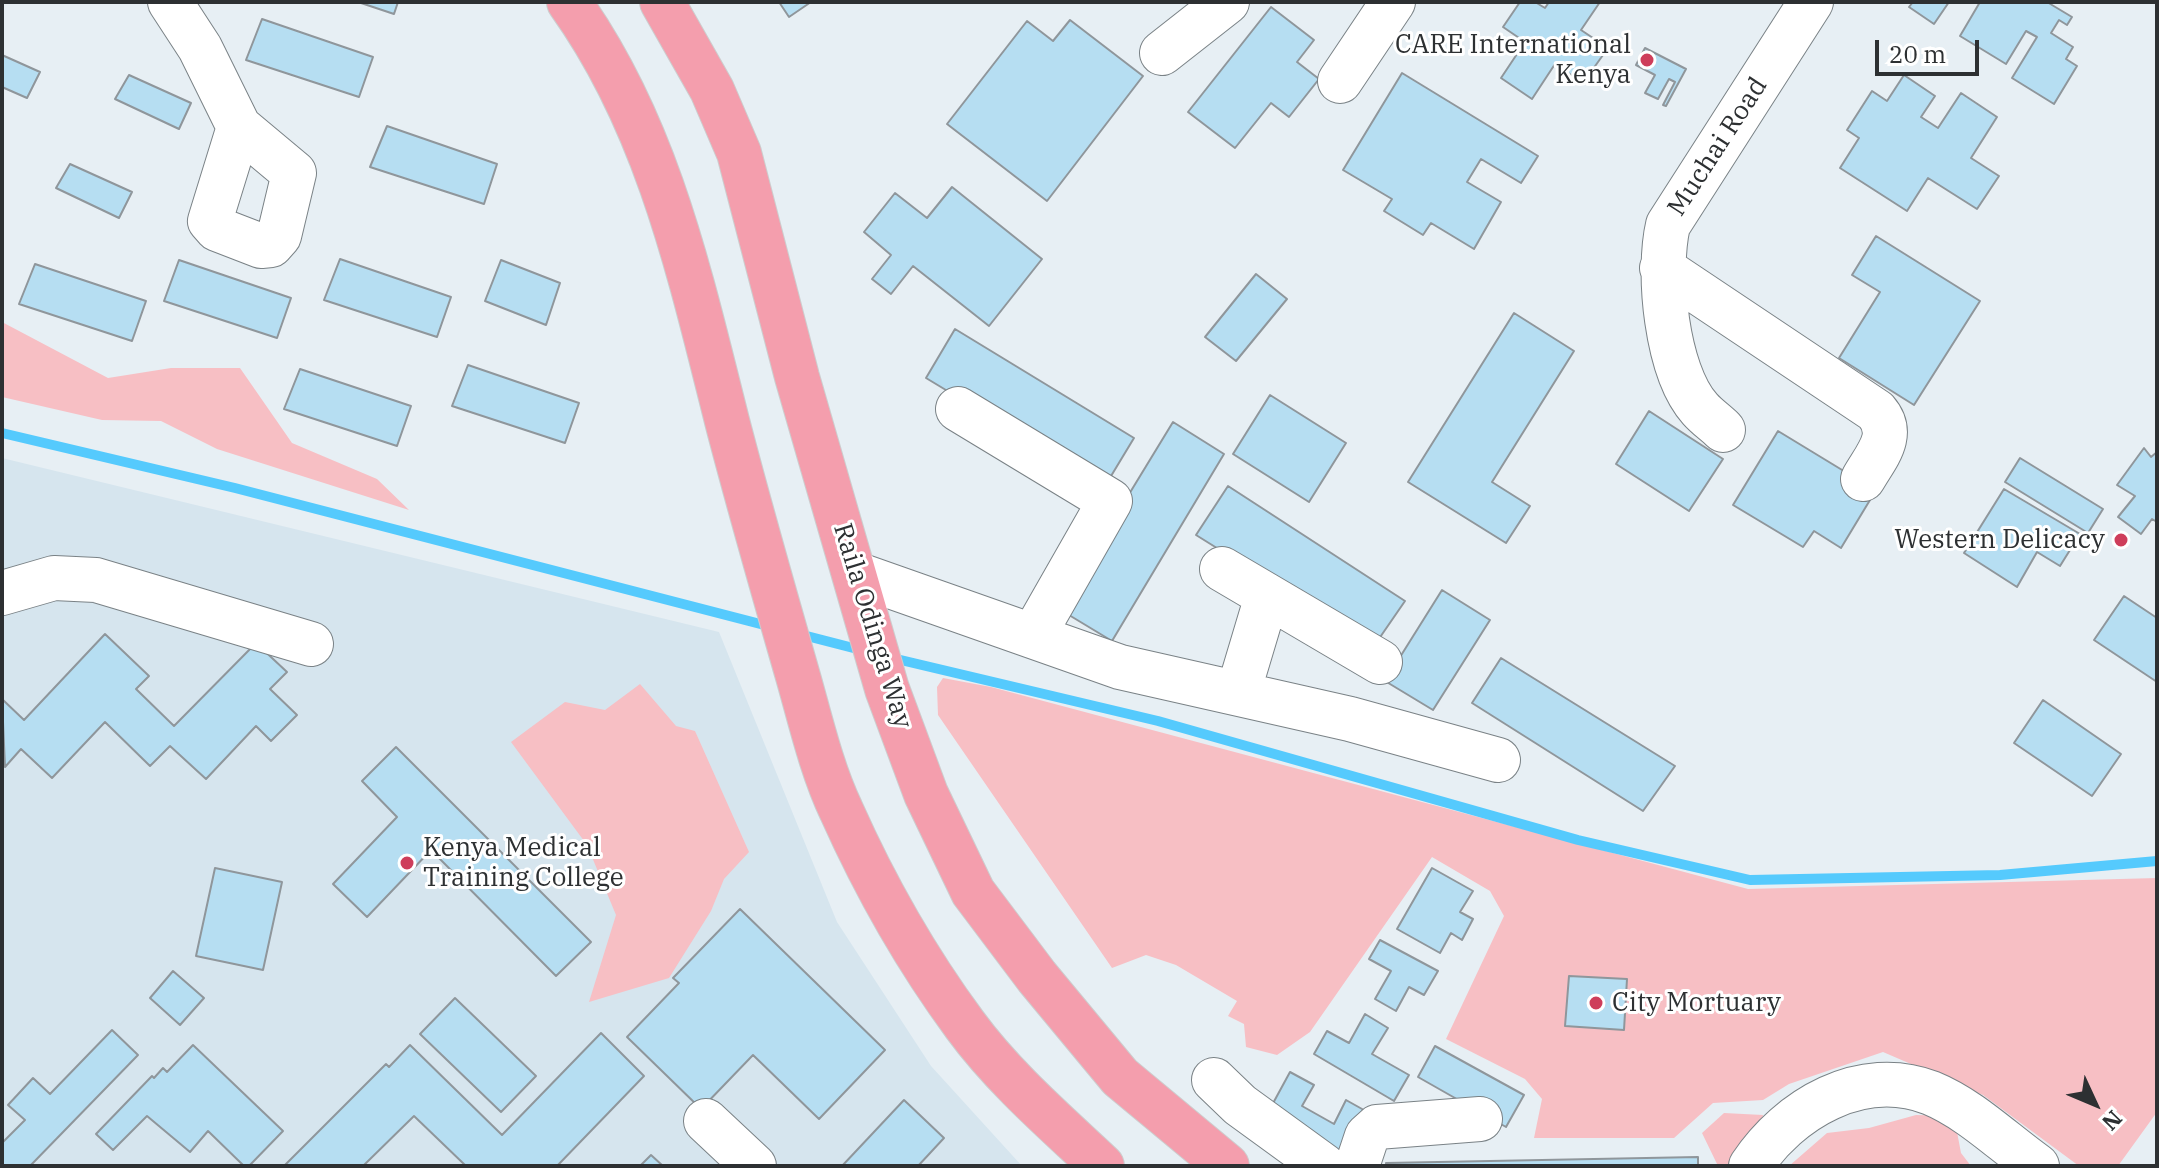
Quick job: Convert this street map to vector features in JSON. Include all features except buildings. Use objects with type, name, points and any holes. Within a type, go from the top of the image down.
[{"type":"main road","points":[[569,2],[590,32],[628,102],[662,182],[689,267],[777,607],[840,809],[903,929],[966,1027],[1046,1113],[1102,1166]]},
{"type":"main road","name":"Raila Odinga Way","points":[[662,2],[712,90],[739,153],[797,377],[884,678],[926,794],[973,892],[1037,977],[1120,1077],[1227,1166]]},
{"type":"street","points":[[170,2],[200,48],[232,112]]},
{"type":"street","points":[[1162,53],[1227,2]]},
{"type":"street","points":[[1340,81],[1393,2]]},
{"type":"street","name":"Muchai Road","points":[[1723,430],[1699,409],[1684,384],[1661,286],[1668,225],[1811,2]]},
{"type":"street","points":[[1662,268],[1876,411],[1886,422],[1886,437],[1863,479]]},
{"type":"street","points":[[958,409],[1110,501],[1033,636]]},
{"type":"street","points":[[1222,569],[1374,658],[1350,719]]},
{"type":"street","points":[[856,574],[1120,667],[1350,719],[1498,760]]},
{"type":"street","points":[[2,593],[54,578],[96,580],[311,644]]},
{"type":"street","points":[[1238,693],[1267,596]]},
{"type":"street","points":[[1214,1080],[1240,1105],[1324,1166]]},
{"type":"street","points":[[1751,1166],[1762,1150],[1811,1105],[1868,1087],[1893,1087],[1929,1093],[1964,1111],[2037,1166]]},
{"type":"street","points":[[1357,1166],[1367,1136],[1377,1127],[1480,1119]]},
{"type":"street","points":[[706,1121],[754,1166]]},
{"type":"shaded area","points":[[2,322],[108,378],[171,368],[240,368],[292,443],[377,479],[409,510],[217,449],[161,421],[102,420],[2,397]]},
{"type":"shaded area","name":"Kenya Medical Training College","points":[[2,458],[719,632],[837,922],[931,1066],[1022,1166],[2,1166]]},
{"type":"shaded area","points":[[943,678],[991,687],[1748,889],[2157,878],[2157,1112],[2118,1166],[2079,1166],[1983,1095],[1883,1052],[1789,1084],[1763,1100],[1713,1103],[1674,1138],[1534,1138],[1542,1099],[1525,1079],[1446,1039],[1504,916],[1490,891],[1432,857],[1310,1032],[1277,1055],[1246,1047],[1244,1024],[1228,1016],[1237,1001],[1176,965],[1146,955],[1112,968],[938,715],[937,687]]},
{"type":"shaded area","points":[[640,684],[676,726],[695,731],[749,852],[724,879],[711,911],[669,978],[589,1002],[616,915],[587,845],[511,742],[565,702],[605,710]]},
{"type":"shaded area","points":[[1724,1113],[1763,1115],[1760,1130],[1734,1166],[1718,1166],[1702,1133]]},
{"type":"shaded area","points":[[1916,1115],[1954,1116],[1961,1153],[1971,1166],[1789,1166],[1827,1133],[1869,1128]]},
{"type":"waterway","points":[[2,433],[235,488],[772,627]]},
{"type":"waterway","points":[[799,634],[865,651]]},
{"type":"waterway","points":[[888,657],[1158,721],[1578,840],[1750,880],[2000,875],[2157,861]]},
{"type":"place","name":"CARE International Kenya","points":[[1647,60]]},
{"type":"place","name":"Western Delicacy","points":[[2121,540]]},
{"type":"place","name":"Kenya Medical Training College","points":[[407,863]]},
{"type":"place","name":"City Mortuary","points":[[1596,1003]]}]
